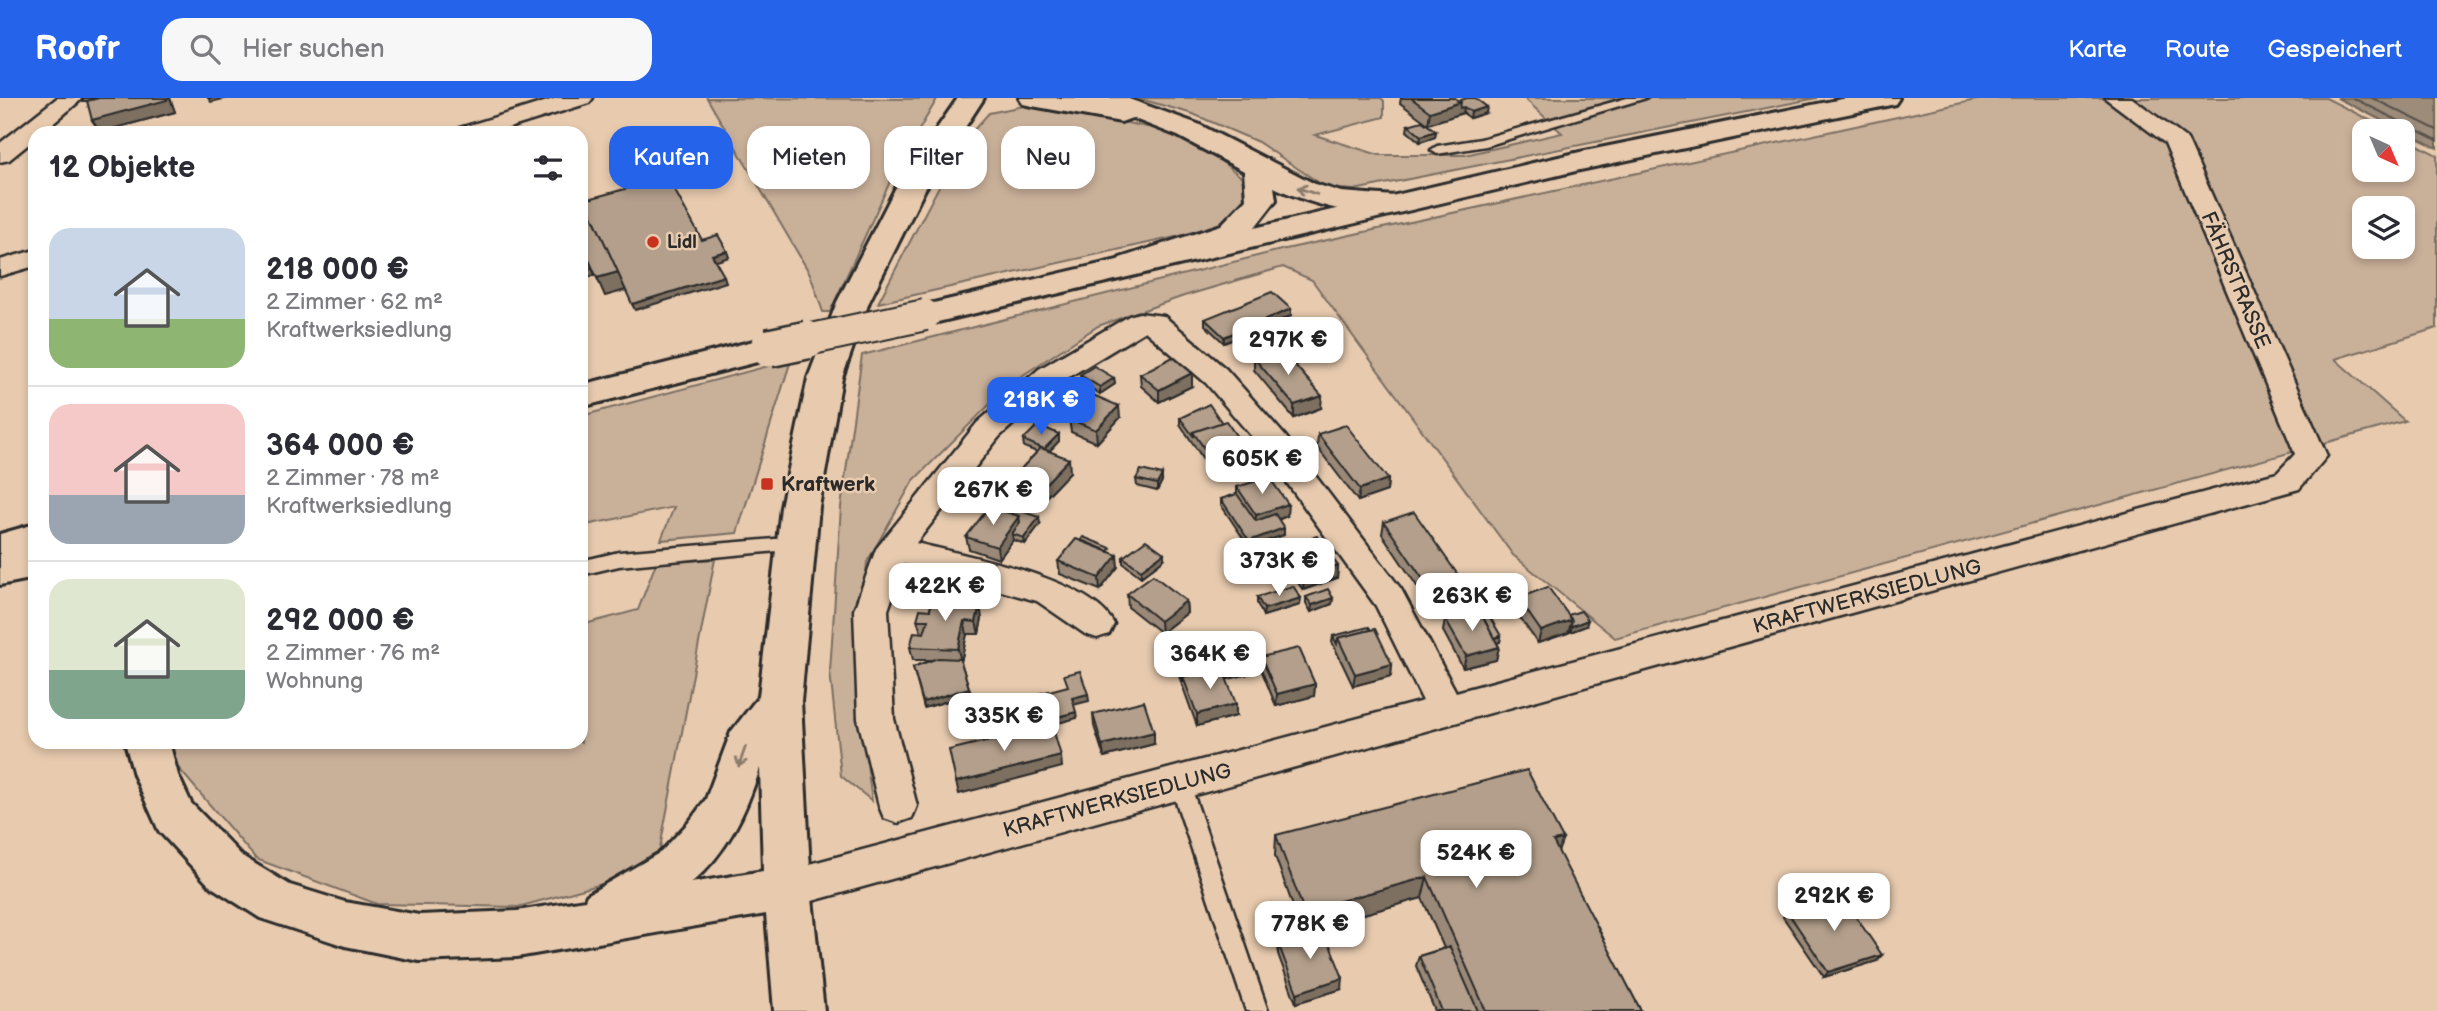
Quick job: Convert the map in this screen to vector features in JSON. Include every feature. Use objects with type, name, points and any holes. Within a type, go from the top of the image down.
[{"type":"main road","points":[[799,1011],[787,889],[780,701],[799,543],[800,507],[825,378],[853,302],[910,188],[971,98]]},
{"type":"main road","points":[[1032,98],[1099,109],[1187,130]]},
{"type":"main road","points":[[1096,98],[1187,130],[1258,170],[1325,197],[1350,202],[1398,203]]},
{"type":"main road","points":[[588,394],[769,348],[925,315],[1580,161],[1886,98]]},
{"type":"main road","points":[[1131,265],[1231,231],[1261,200],[1258,170]]},
{"type":"main road","points":[[0,548],[28,540]]},
{"type":"main road","points":[[0,569],[28,565]]},
{"type":"main road","points":[[517,934],[607,910],[677,867],[706,835],[725,808],[746,745],[780,701]]},
{"type":"main road","points":[[148,749],[156,775],[175,817],[226,871],[277,903],[345,924],[419,938],[517,934],[787,889]]},
{"type":"street","points":[[36,126],[71,98]]},
{"type":"street","points":[[491,126],[581,98]]},
{"type":"street","name":"FÄHRSTRASSE","points":[[2117,98],[2175,139],[2311,456],[2288,481]]},
{"type":"street","points":[[0,155],[28,133]]},
{"type":"street","points":[[0,268],[28,260]]},
{"type":"street","points":[[898,806],[876,719],[872,610],[893,549],[988,430],[1049,376],[1139,323],[1154,321],[1216,376],[1275,444],[1389,598],[1447,711]]},
{"type":"street","name":"KRAFTWERKSIEDLUNG","points":[[787,889],[2288,481]]},
{"type":"street","points":[[893,549],[1048,592],[1097,624]]},
{"type":"lane","points":[[1437,150],[1482,142],[1640,98]]},
{"type":"lane","points":[[588,566],[619,559],[799,543]]},
{"type":"lane","points":[[1180,783],[1257,1011]]},
{"type":"shaded area","points":[[707,98],[937,99],[921,126],[884,126],[884,189],[887,189],[830,312],[823,312],[810,274],[760,189],[870,189],[870,126],[747,126],[747,166],[733,142],[733,126],[723,126]]},
{"type":"shaded area","points":[[1137,98],[1381,98],[1384,101],[1384,117],[1315,135],[1379,155],[1465,155],[1562,133],[1525,99],[1528,98],[1817,98],[1354,190],[1327,188],[1258,142],[1193,114]]},
{"type":"shaded area","points":[[1985,98],[2326,98],[2367,119],[2352,119],[2352,182],[2415,182],[2415,143],[2437,155],[2437,328],[2335,359],[2405,421],[1615,638],[1513,555],[1312,280],[1283,267],[1184,296],[1098,326],[1011,383],[913,481],[867,562],[856,682],[872,801],[841,776],[830,671],[841,507],[862,355],[1281,250]]},
{"type":"shaded area","points":[[1033,104],[1162,130],[1213,155],[1243,178],[1246,200],[1227,222],[1180,236],[878,303],[938,189],[987,189],[987,126],[977,126],[989,113]]},
{"type":"shaded area","points":[[791,360],[737,533],[661,540],[674,507],[588,525],[588,414]]},
{"type":"shaded area","points":[[715,559],[659,853],[602,884],[518,907],[377,904],[256,859],[175,764],[173,749],[588,749],[588,623],[638,610],[656,563]]},
{"type":"water","points":[[2337,98],[2437,98],[2437,148],[2415,137],[2415,119],[2379,119]]},
{"type":"building","points":[[99,98],[167,100],[92,120],[87,101]]},
{"type":"building","points":[[1411,98],[1455,98],[1461,102],[1430,112]]},
{"type":"building","points":[[1475,98],[1487,107],[1471,112],[1464,107],[1460,108],[1461,102],[1458,101]]},
{"type":"building","points":[[1422,121],[1436,131],[1421,136],[1408,125]]},
{"type":"building","name":"Lidl","points":[[625,189],[674,189],[702,240],[718,235],[727,251],[712,255],[724,276],[632,304],[588,207],[588,199]]},
{"type":"building","points":[[588,207],[618,272],[597,278],[588,258]]},
{"type":"building","points":[[1272,292],[1291,309],[1224,337],[1205,319]]},
{"type":"building","points":[[1281,349],[1322,396],[1294,405],[1254,358]]},
{"type":"building","points":[[1173,357],[1192,373],[1159,390],[1140,374]]},
{"type":"building","points":[[1094,366],[1114,378],[1100,387],[1080,375]]},
{"type":"building","points":[[1093,395],[1119,406],[1096,430],[1069,419]]},
{"type":"building","points":[[1209,404],[1222,423],[1193,432],[1194,437],[1180,418]]},
{"type":"building","points":[[1226,421],[1244,447],[1211,458],[1193,432]]},
{"type":"building","points":[[1038,425],[1059,434],[1044,449],[1023,440]]},
{"type":"building","points":[[1346,425],[1388,479],[1360,489],[1318,434]]},
{"type":"building","points":[[1041,448],[1069,459],[1043,486],[1016,474]]},
{"type":"building","points":[[1141,470],[1162,475],[1157,484],[1136,479]]},
{"type":"building","points":[[1269,477],[1288,504],[1256,515],[1237,487]]},
{"type":"building","points":[[1237,494],[1256,521],[1275,514],[1284,528],[1249,541],[1221,499]]},
{"type":"building","points":[[1005,506],[1039,517],[1024,538],[1012,534],[1020,522],[1019,516],[1002,511]]},
{"type":"building","points":[[989,507],[1019,516],[997,547],[966,537]]},
{"type":"building","points":[[1414,512],[1458,575],[1427,585],[1384,522]]},
{"type":"building","points":[[1317,536],[1338,566],[1304,578],[1284,548]]},
{"type":"building","points":[[1083,537],[1111,548],[1108,551],[1081,540]]},
{"type":"building","points":[[1076,539],[1117,555],[1099,578],[1058,561]]},
{"type":"building","points":[[1146,540],[1164,553],[1141,570],[1123,557]]},
{"type":"building","points":[[909,572],[941,573],[936,596],[903,595]]},
{"type":"building","points":[[1153,575],[1186,601],[1160,621],[1127,594]]},
{"type":"building","points":[[1293,586],[1301,598],[1264,609],[1257,597]]},
{"type":"building","points":[[1548,587],[1572,620],[1541,631],[1518,598]]},
{"type":"building","points":[[1328,589],[1333,598],[1312,605],[1306,597]]},
{"type":"building","points":[[933,597],[970,598],[968,605],[980,605],[976,622],[964,621],[958,649],[910,647],[914,632],[924,633],[928,620],[917,620],[920,609],[930,610]]},
{"type":"building","points":[[1479,610],[1499,647],[1466,656],[1445,619]]},
{"type":"building","points":[[1581,611],[1588,620],[1572,626],[1568,615]]},
{"type":"building","points":[[1488,614],[1501,636],[1494,638],[1482,615]]},
{"type":"building","points":[[1369,627],[1371,630],[1338,638],[1337,644],[1333,636]]},
{"type":"building","points":[[1375,629],[1392,664],[1355,674],[1338,638]]},
{"type":"building","points":[[1236,638],[1248,668],[1228,673],[1216,643]]},
{"type":"building","points":[[1299,648],[1315,684],[1277,694],[1261,657]]},
{"type":"building","points":[[938,658],[960,659],[969,688],[923,702],[913,667]]},
{"type":"building","points":[[1217,661],[1220,667],[1183,677],[1183,682],[1179,670]]},
{"type":"building","points":[[1222,667],[1236,704],[1197,714],[1183,677]]},
{"type":"building","points":[[1080,671],[1088,694],[1072,698],[1076,712],[1046,720],[1038,694],[1068,686],[1064,675]]},
{"type":"building","points":[[1144,701],[1154,732],[1102,745],[1093,714]]},
{"type":"building","points":[[1052,725],[1061,756],[956,782],[949,750]]},
{"type":"building","points":[[1527,770],[1563,839],[1553,841],[1641,1011],[1486,1011],[1427,877],[1304,911],[1276,835]]},
{"type":"building","points":[[1841,895],[1882,955],[1828,972],[1787,911]]},
{"type":"building","points":[[1324,930],[1343,978],[1297,993],[1278,943]]},
{"type":"building","points":[[1450,947],[1478,1011],[1442,1011],[1419,956]]},
{"type":"place","name":"Lidl","points":[[653,242]]},
{"type":"place","name":"Kraftwerk","points":[[767,484]]}]
